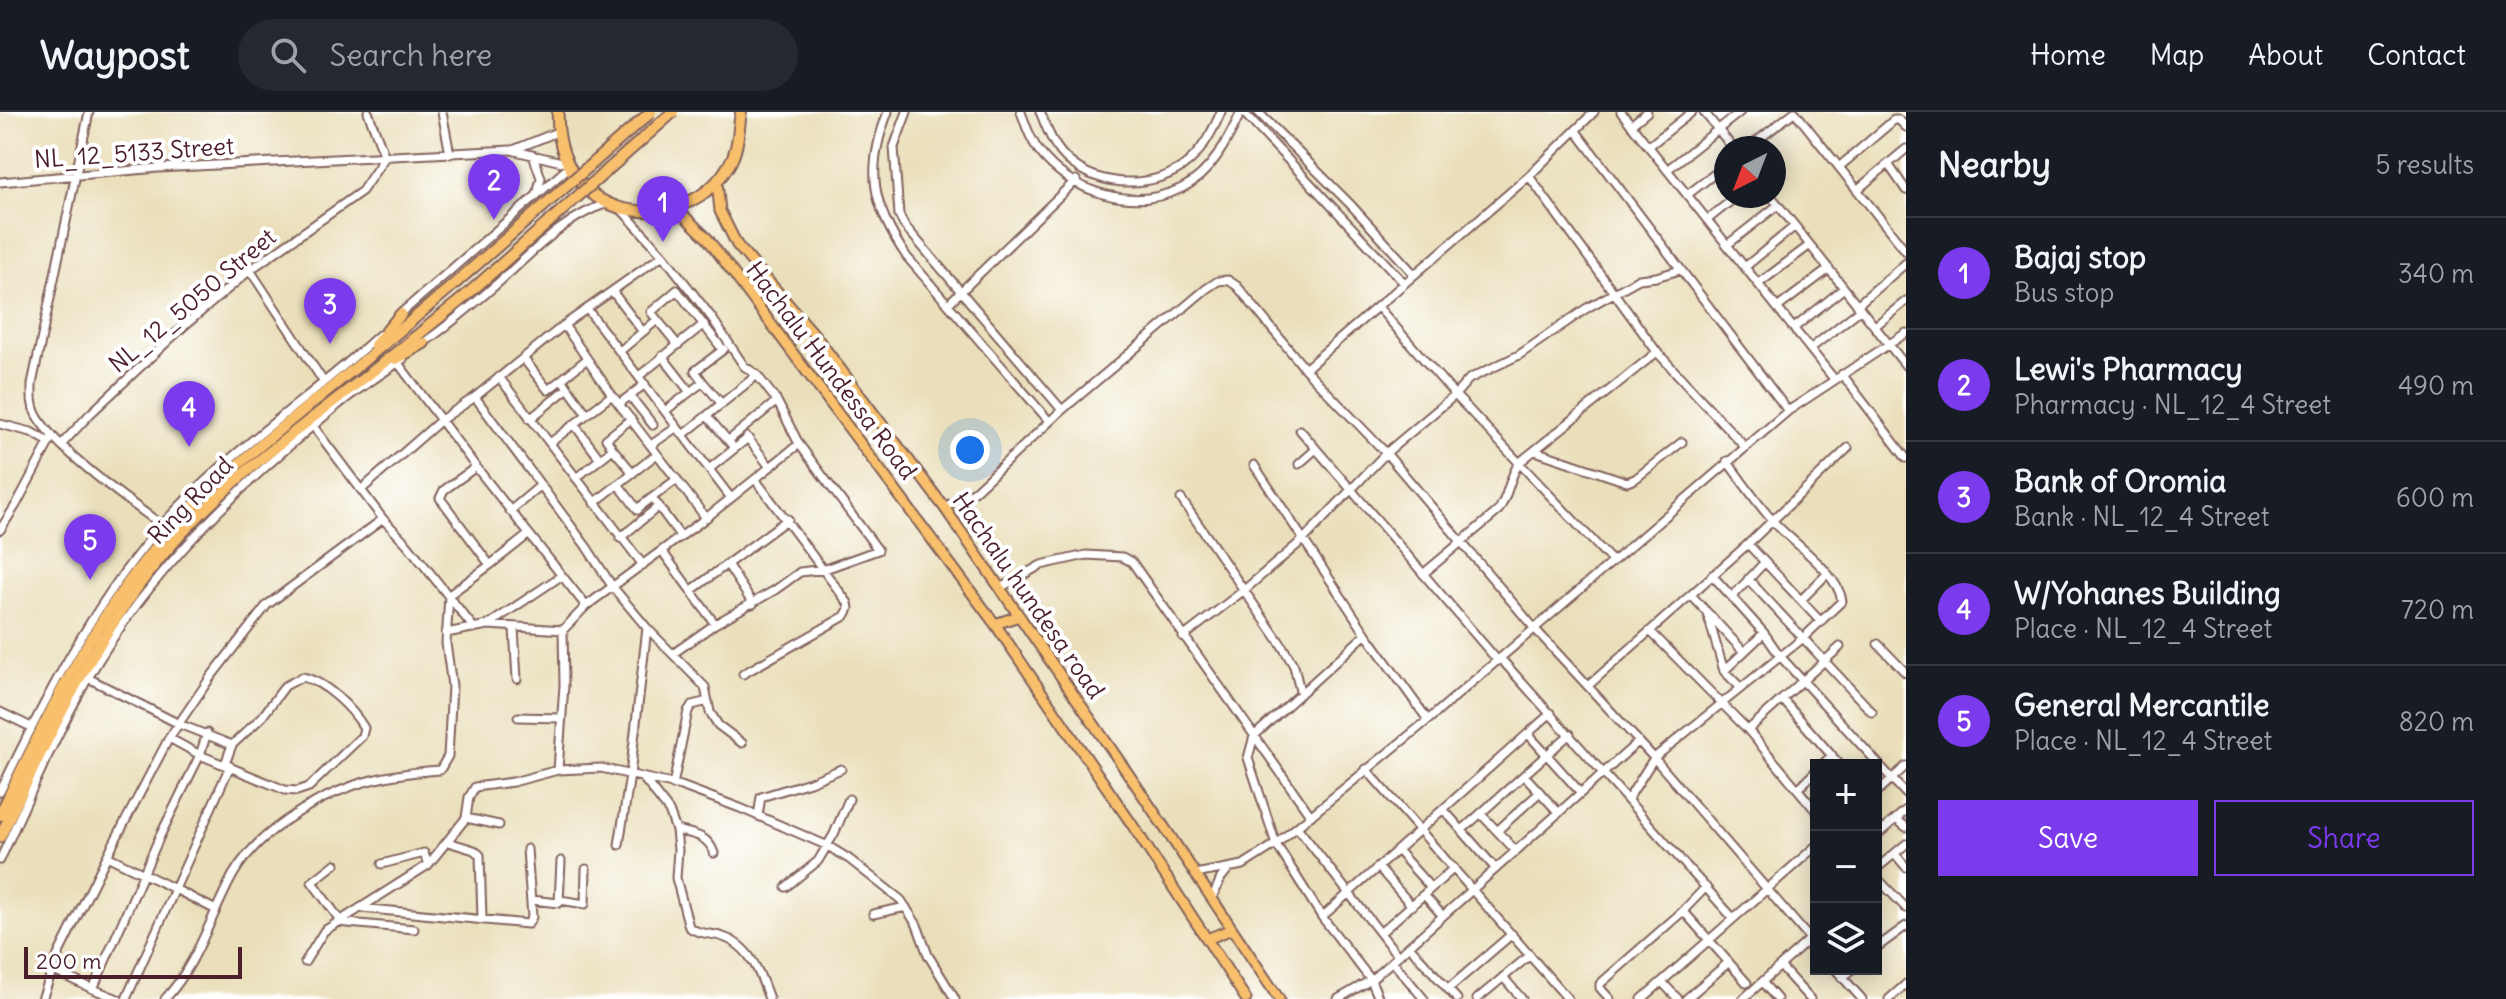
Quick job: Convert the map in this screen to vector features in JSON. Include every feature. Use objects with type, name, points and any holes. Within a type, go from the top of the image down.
[{"type":"highway","points":[[558,112],[557,132],[568,165],[593,194],[620,208],[641,213],[676,208],[701,196],[717,182],[734,154],[740,114]]},
{"type":"highway","name":"Ring Road","points":[[0,815],[46,716],[97,626],[148,557],[201,498],[244,457],[356,368],[651,112]]},
{"type":"highway","name":"Ring Road","points":[[0,837],[54,723],[84,669],[149,572],[196,520],[259,459],[462,299],[673,112]]},
{"type":"highway","points":[[356,368],[401,314]]},
{"type":"highway","points":[[367,376],[424,343]]},
{"type":"main road","name":"Hachalu hundesa road","points":[[717,182],[720,211],[737,245],[814,334],[944,507],[1279,999]]},
{"type":"main road","name":"Hachalu Hundessa Road","points":[[676,208],[707,238],[995,624],[1246,999]]},
{"type":"main road","points":[[995,624],[1019,616]]},
{"type":"main road","points":[[1207,939],[1232,929]]},
{"type":"street","points":[[50,439],[34,412],[32,384],[89,112]]},
{"type":"street","points":[[368,112],[385,157]]},
{"type":"street","points":[[442,112],[450,154]]},
{"type":"street","points":[[888,112],[876,145],[874,176],[885,222],[907,257],[1049,421]]},
{"type":"street","points":[[907,112],[894,147],[899,215],[916,240],[1062,410]]},
{"type":"street","points":[[1021,112],[1041,154],[1091,191],[1126,199],[1149,198],[1182,188],[1208,167],[1228,140],[1242,112],[1404,283]]},
{"type":"street","points":[[1040,112],[1056,147],[1082,171],[1105,180],[1122,182],[1152,180],[1178,170],[1193,158],[1208,138],[1221,112]]},
{"type":"street","points":[[1258,112],[1351,205],[1414,274]]},
{"type":"street","points":[[1305,369],[1529,176],[1594,112]]},
{"type":"street","points":[[1621,112],[1834,379]]},
{"type":"street","points":[[1631,125],[1647,112]]},
{"type":"street","points":[[1649,146],[1692,112]]},
{"type":"street","points":[[1704,112],[1724,136]]},
{"type":"street","points":[[1667,170],[1740,112]]},
{"type":"street","points":[[1763,136],[1794,112],[1904,245]]},
{"type":"street","points":[[1839,167],[1904,112]]},
{"type":"street","points":[[1894,120],[1899,120],[1906,127]]},
{"type":"street","points":[[1576,131],[1788,411]]},
{"type":"street","points":[[511,150],[557,132]]},
{"type":"street","points":[[876,145],[894,147]]},
{"type":"street","points":[[1857,190],[1906,149]]},
{"type":"street","points":[[0,792],[31,727],[95,614],[162,525],[240,449],[401,314],[536,197],[568,165],[511,150]]},
{"type":"street","name":"NL_12_5133 Street","points":[[0,182],[158,168],[511,150]]},
{"type":"street","points":[[533,155],[541,178],[536,197]]},
{"type":"street","name":"NL_12_5050 Street","points":[[61,445],[184,326],[250,270],[353,199],[370,182],[385,157]]},
{"type":"street","points":[[1888,164],[1906,190]]},
{"type":"street","points":[[948,304],[1075,182],[1082,171]]},
{"type":"street","points":[[1687,195],[1714,174]]},
{"type":"street","points":[[1529,176],[1657,352],[1745,447]]},
{"type":"street","points":[[0,860],[88,678],[153,582],[224,503],[351,395],[398,363],[484,295],[554,233],[608,203]]},
{"type":"street","points":[[620,208],[663,255],[727,347]]},
{"type":"street","points":[[1707,220],[1722,208]]},
{"type":"street","points":[[1727,245],[1774,208]]},
{"type":"street","points":[[1780,208],[1906,366]]},
{"type":"street","points":[[1745,267],[1795,226]]},
{"type":"street","points":[[1758,284],[1810,245]]},
{"type":"street","points":[[361,490],[441,420],[475,397],[564,325],[663,255]]},
{"type":"street","points":[[1810,349],[1906,263]]},
{"type":"street","points":[[1777,308],[1829,269]]},
{"type":"street","points":[[250,270],[323,381]]},
{"type":"street","points":[[1183,637],[1304,539],[1386,453],[1455,395],[1469,379],[1519,355],[1587,308],[1639,279],[1680,270]]},
{"type":"street","points":[[944,507],[975,491],[1049,421],[1206,289],[1218,281],[1228,280],[1237,286],[1305,369],[1386,453],[1535,629],[1654,758],[1810,939]]},
{"type":"street","points":[[1794,328],[1844,288]]},
{"type":"street","points":[[636,323],[677,290],[704,324],[744,366],[757,375],[777,401],[799,444],[878,550],[825,569],[800,572],[674,653]]},
{"type":"street","points":[[612,291],[643,332]]},
{"type":"street","points":[[1875,326],[1906,301]]},
{"type":"street","points":[[1378,307],[1455,395],[1611,560]]},
{"type":"street","points":[[587,309],[731,498]]},
{"type":"street","points":[[651,312],[677,344]]},
{"type":"street","points":[[620,351],[657,320]]},
{"type":"street","points":[[639,376],[704,324]]},
{"type":"street","points":[[564,325],[612,395],[706,518]]},
{"type":"street","points":[[1195,874],[1243,865],[1276,844],[1499,660],[1611,560],[1788,411],[1906,333]]},
{"type":"street","points":[[681,381],[727,347]]},
{"type":"street","points":[[1423,574],[1503,505],[1511,478],[1520,462],[1657,352]]},
{"type":"street","points":[[662,356],[690,392]]},
{"type":"street","points":[[523,358],[554,399]]},
{"type":"street","points":[[548,390],[587,359]]},
{"type":"street","points":[[398,363],[528,535],[586,606]]},
{"type":"street","points":[[695,371],[722,404]]},
{"type":"street","points":[[1842,374],[1906,458]]},
{"type":"street","points":[[683,435],[757,375]]},
{"type":"street","points":[[499,377],[643,565]]},
{"type":"street","points":[[562,379],[587,414]]},
{"type":"street","points":[[665,411],[703,382]]},
{"type":"street","points":[[619,404],[645,384]]},
{"type":"street","points":[[530,419],[568,388]]},
{"type":"street","points":[[550,443],[612,395]]},
{"type":"street","points":[[630,396],[653,425]]},
{"type":"street","points":[[475,397],[612,586],[647,628],[705,687],[710,712],[718,725],[742,743]]},
{"type":"street","points":[[729,440],[777,401]]},
{"type":"street","points":[[707,416],[735,449]]},
{"type":"street","points":[[592,449],[631,419]]},
{"type":"street","points":[[0,424],[31,432],[61,445],[162,525]]},
{"type":"street","points":[[574,424],[600,459]]},
{"type":"street","points":[[313,426],[383,519],[407,544],[474,628]]},
{"type":"street","points":[[651,445],[677,427]]},
{"type":"street","points":[[1300,430],[1499,660],[1551,713],[1733,918]]},
{"type":"street","points":[[742,431],[770,467]]},
{"type":"street","points":[[709,469],[748,438]]},
{"type":"street","points":[[0,530],[50,439]]},
{"type":"street","points":[[606,439],[633,473]]},
{"type":"street","points":[[1535,451],[1627,482],[1682,442]]},
{"type":"street","points":[[1897,447],[1906,442]]},
{"type":"street","points":[[558,770],[563,630],[586,606],[706,518],[799,444]]},
{"type":"street","points":[[1589,685],[1773,522],[1848,448]]},
{"type":"street","points":[[576,478],[613,449]]},
{"type":"street","points":[[1299,464],[1316,449]]},
{"type":"street","points":[[594,503],[657,454]]},
{"type":"street","points":[[1628,799],[1654,758],[1802,639],[1842,601],[1842,595],[1827,574],[1773,522],[1727,461]]},
{"type":"street","points":[[1254,465],[1366,634],[1428,720]]},
{"type":"street","points":[[476,467],[444,490],[440,498],[490,565]]},
{"type":"street","points":[[637,509],[677,479]]},
{"type":"street","points":[[743,674],[845,616],[849,609],[825,569],[755,479]]},
{"type":"street","points":[[618,484],[644,518]]},
{"type":"street","points":[[510,511],[541,485]]},
{"type":"street","points":[[653,497],[681,537]]},
{"type":"street","points":[[1181,499],[1281,644],[1294,666],[1300,691]]},
{"type":"street","points":[[620,538],[659,506]]},
{"type":"street","points":[[42,999],[52,970],[107,856],[169,738],[239,638],[267,605],[383,519]]},
{"type":"street","points":[[692,590],[788,519]]},
{"type":"street","points":[[165,999],[194,954],[245,857],[284,823],[352,786],[440,770],[448,756],[452,686],[446,633],[449,595],[528,535]]},
{"type":"street","points":[[1748,544],[1821,622]]},
{"type":"street","points":[[662,551],[715,624]]},
{"type":"street","points":[[1000,588],[1041,565],[1086,555],[1122,557],[1132,562],[1311,816]]},
{"type":"street","points":[[1732,597],[1764,563]]},
{"type":"street","points":[[727,564],[753,604]]},
{"type":"street","points":[[1801,600],[1827,574]]},
{"type":"street","points":[[1712,575],[1764,633],[1780,656],[1906,794]]},
{"type":"street","points":[[488,625],[561,576]]},
{"type":"street","points":[[1748,579],[1872,712]]},
{"type":"street","points":[[1692,596],[1744,652]]},
{"type":"street","points":[[1707,613],[1724,671],[1740,687]]},
{"type":"street","points":[[446,633],[488,625],[563,630]]},
{"type":"street","points":[[514,628],[517,679]]},
{"type":"street","points":[[619,845],[647,628]]},
{"type":"street","points":[[1650,631],[1748,730],[1810,802]]},
{"type":"street","points":[[1724,671],[1764,633]]},
{"type":"street","points":[[1366,634],[1254,736],[1248,758],[1276,844],[1322,917],[1371,980],[1379,999]]},
{"type":"street","points":[[1878,644],[1906,673]]},
{"type":"street","points":[[1748,730],[1840,647]]},
{"type":"street","points":[[126,999],[228,765],[232,745],[262,717],[285,686],[302,677],[319,684],[358,717],[364,728],[362,736],[304,790],[285,790],[228,765],[200,755],[169,738]]},
{"type":"street","points":[[88,678],[179,724],[232,745]]},
{"type":"street","points":[[1783,700],[1835,759]]},
{"type":"street","points":[[673,785],[688,711],[692,705],[708,701]]},
{"type":"street","points":[[0,712],[31,727]]},
{"type":"street","points":[[1322,917],[1551,713]]},
{"type":"street","points":[[518,717],[561,718]]},
{"type":"street","points":[[93,989],[143,873],[200,755],[207,733]]},
{"type":"street","points":[[1528,734],[1581,793]]},
{"type":"street","points":[[1462,830],[1570,734]]},
{"type":"street","points":[[1338,999],[1371,980],[1638,742]]},
{"type":"street","points":[[1828,759],[1832,755]]},
{"type":"street","points":[[1882,787],[1906,766]]},
{"type":"street","points":[[305,962],[324,931],[428,865],[466,818],[469,797],[475,787],[513,782],[558,770],[601,768],[673,785],[758,816],[828,846],[849,859],[901,900],[917,925],[928,955],[955,999]]},
{"type":"street","points":[[758,816],[759,802],[765,794],[810,782],[841,769]]},
{"type":"street","points":[[1366,769],[1568,999]]},
{"type":"street","points":[[1524,775],[1559,813]]},
{"type":"street","points":[[1798,789],[1810,777]]},
{"type":"street","points":[[644,779],[669,811],[676,830],[676,878],[689,927],[693,931],[737,942],[756,966],[769,999]]},
{"type":"street","points":[[1497,831],[1540,792]]},
{"type":"street","points":[[786,887],[818,861],[849,799]]},
{"type":"street","points":[[1443,809],[1496,869]]},
{"type":"street","points":[[1882,831],[1906,810]]},
{"type":"street","points":[[1481,814],[1516,851]]},
{"type":"street","points":[[466,818],[499,825]]},
{"type":"street","points":[[1896,819],[1906,827]]},
{"type":"street","points":[[1297,827],[1380,933],[1424,999]]},
{"type":"street","points":[[676,830],[705,838],[714,853]]},
{"type":"street","points":[[448,842],[480,855],[482,919]]},
{"type":"street","points":[[1882,864],[1906,844]]},
{"type":"street","points":[[359,908],[528,924],[532,921],[527,849]]},
{"type":"street","points":[[1397,850],[1431,888]]},
{"type":"street","points":[[1642,999],[1810,851]]},
{"type":"street","points":[[382,864],[424,853],[428,865]]},
{"type":"street","points":[[1895,854],[1906,867]]},
{"type":"street","points":[[107,856],[216,910]]},
{"type":"street","points":[[560,900],[561,861]]},
{"type":"street","points":[[335,864],[312,882],[338,921]]},
{"type":"street","points":[[1378,867],[1412,906]]},
{"type":"street","points":[[1212,899],[1229,868]]},
{"type":"street","points":[[1380,933],[1454,868]]},
{"type":"street","points":[[531,900],[585,904],[586,869]]},
{"type":"street","points":[[1882,883],[1906,908]]},
{"type":"street","points":[[1610,999],[1600,984],[1706,887]]},
{"type":"street","points":[[1424,895],[1443,916]]},
{"type":"street","points":[[873,914],[906,907]]},
{"type":"street","points":[[1682,912],[1747,983]]},
{"type":"street","points":[[338,921],[414,929]]},
{"type":"street","points":[[1882,944],[1906,926]]},
{"type":"street","points":[[1448,989],[1512,934]]},
{"type":"street","points":[[1743,999],[1780,966],[1810,945]]},
{"type":"street","points":[[1409,946],[1457,999]]},
{"type":"street","points":[[1477,999],[1530,955]]},
{"type":"street","points":[[1686,999],[1729,962]]},
{"type":"street","points":[[1780,966],[1810,999]]},
{"type":"street","points":[[52,970],[118,999]]},
{"type":"street","points":[[1840,975],[1856,997]]},
{"type":"street","points":[[1842,978],[1846,975]]},
{"type":"street","points":[[1503,977],[1520,998]]},
{"type":"street","points":[[1662,982],[1678,999]]},
{"type":"street","points":[[1762,982],[1777,999]]},
{"type":"street","points":[[1889,999],[1906,984]]},
{"type":"place","name":"Lewi's Pharmacy","points":[[494,220]]},
{"type":"place","name":"Bajaj stop","points":[[663,242]]},
{"type":"place","name":"Bank of Oromia","points":[[330,344]]},
{"type":"place","name":"W/Yohanes Building","points":[[189,447]]},
{"type":"place","name":"General Mercantile","points":[[90,580]]}]
